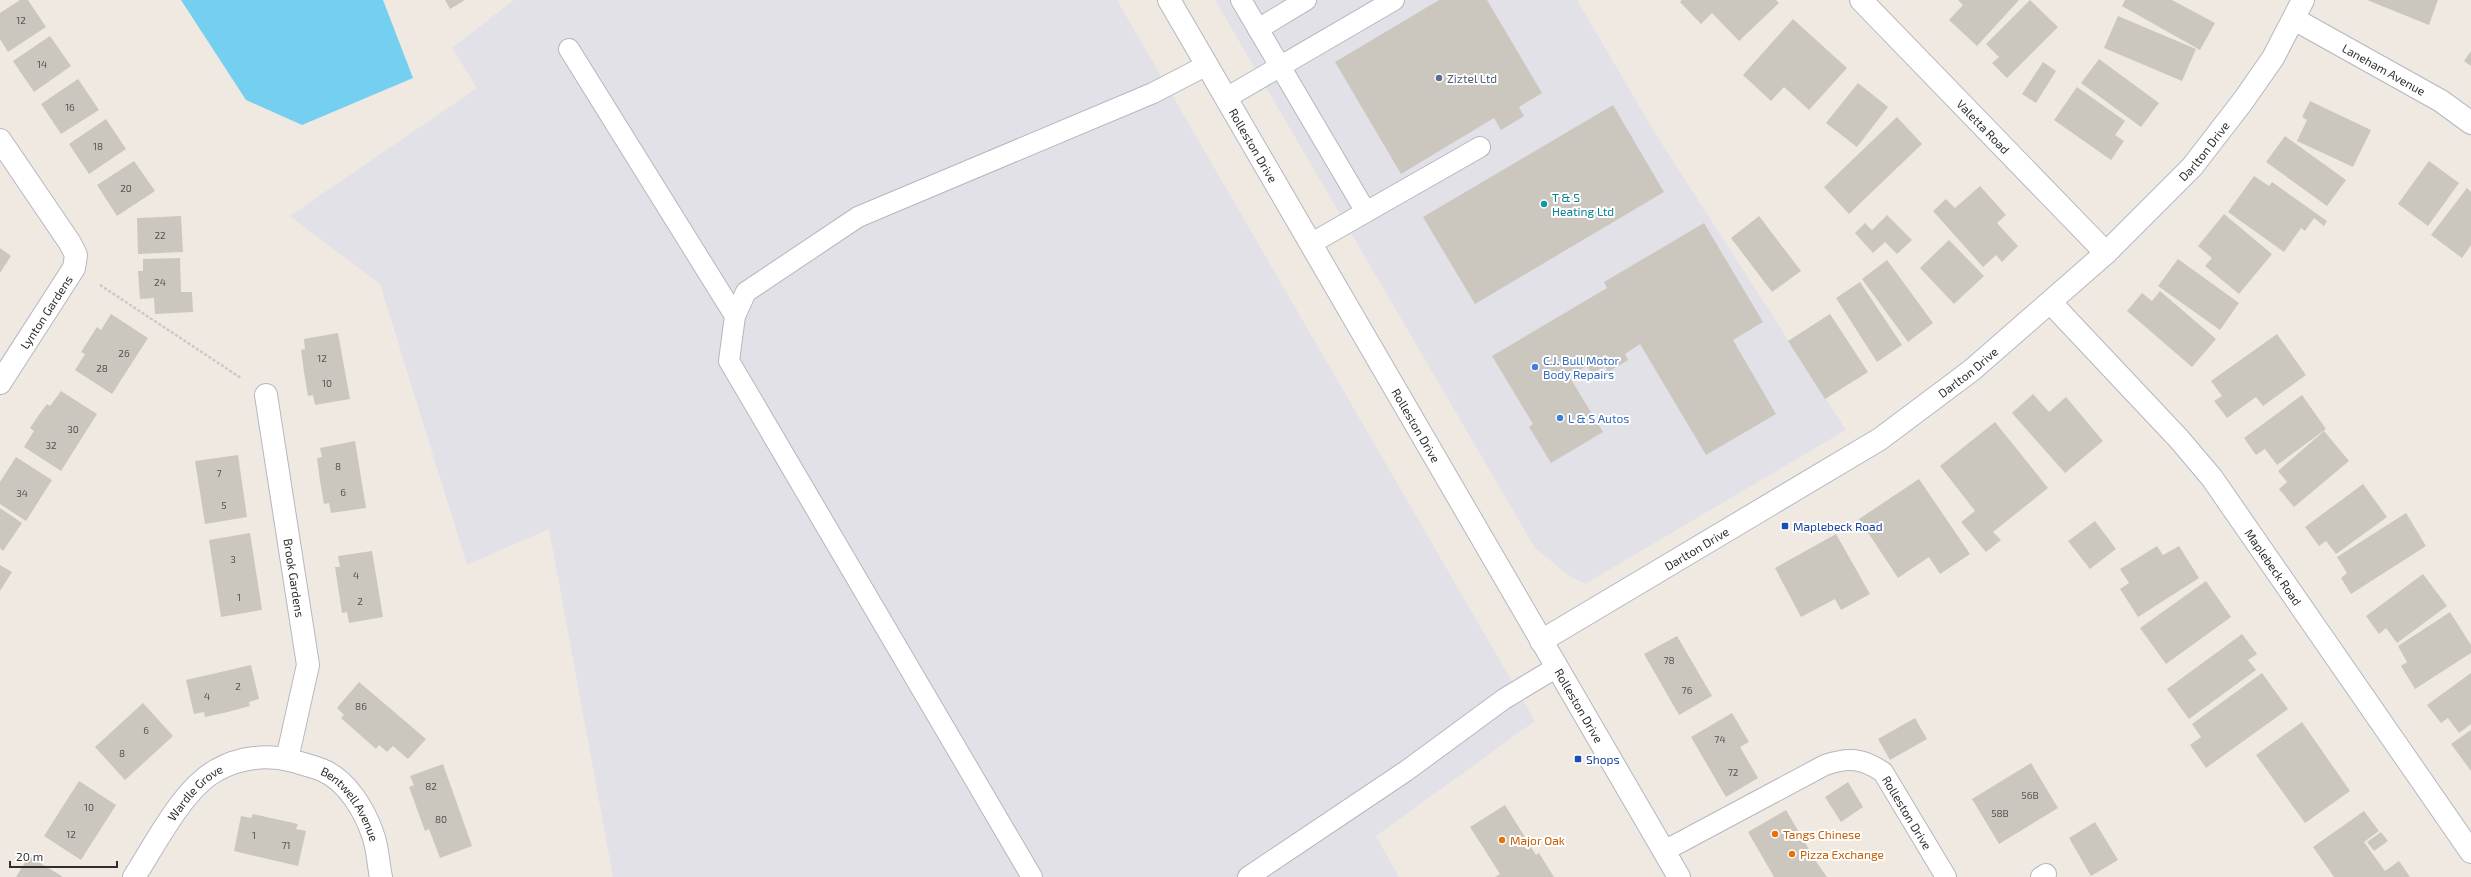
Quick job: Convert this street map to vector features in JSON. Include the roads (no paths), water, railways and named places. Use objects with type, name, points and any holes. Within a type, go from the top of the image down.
[{"type":"street","name":"Rolleston Drive","points":[[1169,0],[1312,243],[1541,641],[1679,877]]},
{"type":"street","name":"Valetta Road","points":[[1861,0],[2106,253]]},
{"type":"street","name":"Darlton Drive","points":[[1541,641],[1880,439],[1972,370],[2106,253],[2192,167],[2243,101],[2273,58],[2303,0]]},
{"type":"street","name":"Laneham Avenue","points":[[2294,20],[2441,101],[2471,123]]},
{"type":"street","name":"Lynton Gardens","points":[[0,140],[70,243],[76,255],[74,268],[0,383]]},
{"type":"street","name":"Maplebeck Road","points":[[2050,303],[2179,438],[2212,478],[2471,852]]},
{"type":"street","name":"Brook Gardens","points":[[266,395],[308,665],[287,759]]},
{"type":"street","name":"Wardle Grove","points":[[134,877],[183,802],[216,770],[245,758],[287,759]]},
{"type":"street","name":"Bentwell Avenue","points":[[287,759],[324,770],[348,789],[374,836],[381,877]]},
{"type":"lane","points":[[1241,0],[1366,212]]},
{"type":"lane","points":[[1258,28],[1306,0]]},
{"type":"lane","points":[[1226,98],[1394,0]]},
{"type":"lane","points":[[569,49],[735,316]]},
{"type":"lane","points":[[1032,877],[729,361],[735,316],[746,292],[858,217],[1153,93],[1207,66]]},
{"type":"lane","points":[[1312,243],[1480,147]]},
{"type":"lane","points":[[1248,877],[1406,771],[1504,699],[1557,668]]},
{"type":"lane","name":"Rolleston Drive","points":[[1664,851],[1825,765],[1843,759],[1872,765],[1884,772],[1946,877]]},
{"type":"water","points":[[181,0],[383,0],[413,78],[302,125],[246,100]]},
{"type":"place","name":"Ziztel Ltd","points":[[1439,78]]},
{"type":"place","name":"T & S Heating Ltd","points":[[1544,204]]},
{"type":"place","name":"C.J. Bull Motor Body Repairs","points":[[1535,367]]},
{"type":"place","name":"L & S Autos","points":[[1560,418]]},
{"type":"place","name":"Maplebeck Road","points":[[1785,526]]},
{"type":"place","name":"Shops","points":[[1578,759]]},
{"type":"place","name":"Tangs Chinese","points":[[1775,834]]},
{"type":"place","name":"Major Oak","points":[[1502,840]]},
{"type":"place","name":"Pizza Exchange","points":[[1792,854]]}]
